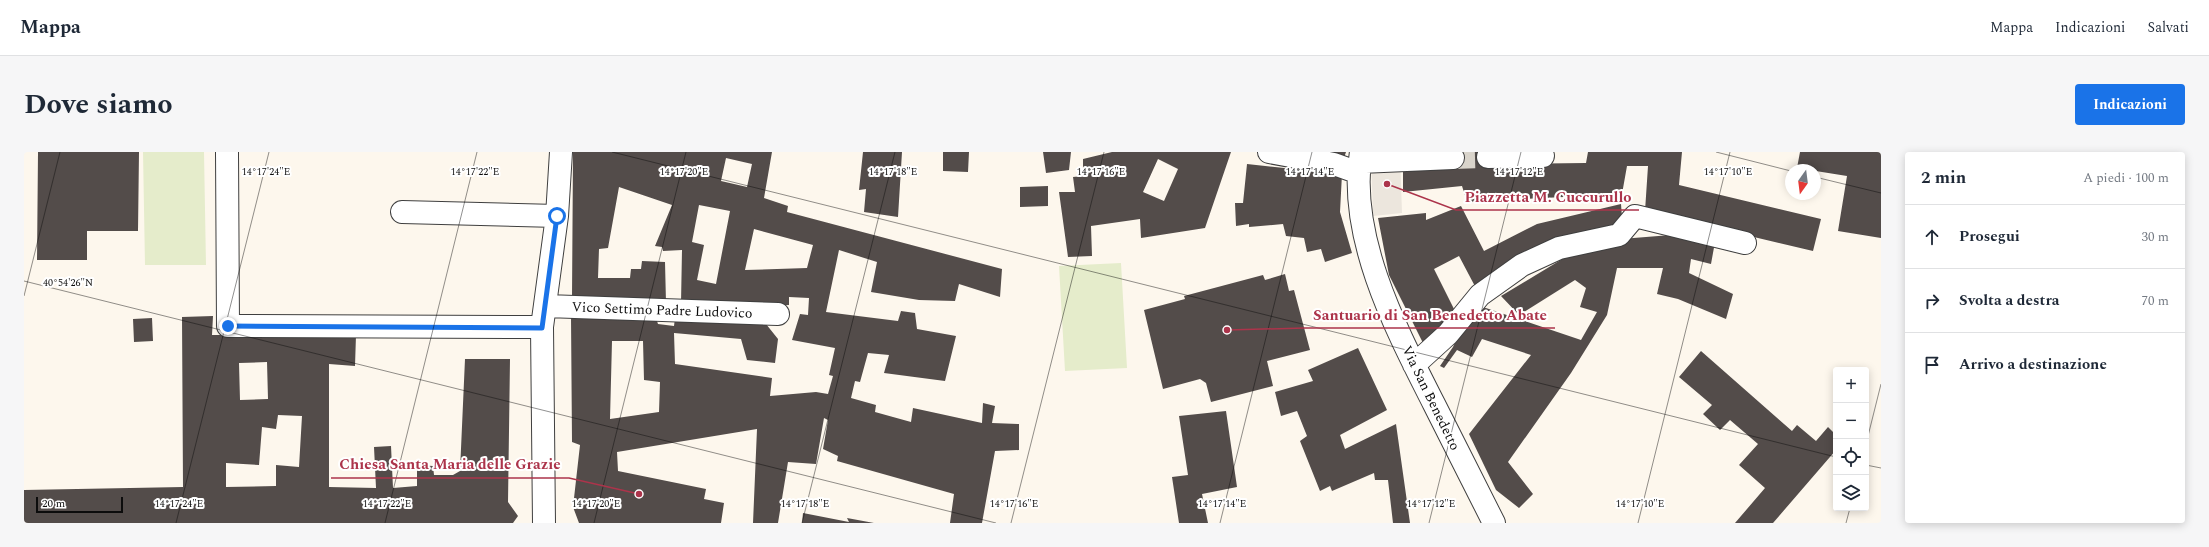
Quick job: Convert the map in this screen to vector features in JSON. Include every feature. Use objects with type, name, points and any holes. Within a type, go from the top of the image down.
[{"type":"street","points":[[227,152],[228,326],[542,328]]},
{"type":"street","points":[[544,523],[542,328],[557,216],[561,152]]},
{"type":"street","points":[[1270,152],[1334,164],[1453,158]]},
{"type":"street","points":[[1488,157],[1543,156]]},
{"type":"street","name":"Via San Benedetto","points":[[1360,162],[1360,208],[1377,281],[1414,365],[1494,523]]},
{"type":"street","points":[[402,212],[557,216]]},
{"type":"street","points":[[1414,365],[1448,334],[1480,295],[1522,265],[1559,248],[1619,235],[1635,216],[1745,243]]},
{"type":"street","name":"Vico Settimo Padre Ludovico","points":[[546,306],[778,314]]},
{"type":"green space","points":[[143,152],[204,152],[206,265],[145,265]]},
{"type":"green space","points":[[1121,263],[1127,368],[1065,371],[1059,266]]},
{"type":"shaded area","points":[[1371,155],[1400,155],[1402,213],[1373,216]]},
{"type":"building","points":[[38,152],[139,152],[138,231],[87,231],[87,260],[37,260]]},
{"type":"building","points":[[573,152],[772,152],[764,198],[788,206],[787,212],[1002,269],[1000,297],[959,284],[955,301],[919,300],[871,292],[877,262],[839,250],[826,312],[898,321],[901,311],[915,313],[917,329],[956,336],[945,381],[884,373],[889,355],[868,353],[860,382],[855,381],[851,398],[876,405],[875,412],[911,422],[913,408],[982,423],[983,403],[995,406],[992,423],[1019,424],[1019,450],[995,451],[982,523],[950,523],[954,494],[837,461],[838,456],[823,449],[828,420],[824,418],[816,464],[788,462],[778,523],[753,523],[757,429],[617,452],[618,471],[706,489],[704,499],[724,503],[721,523],[579,523],[573,507],[580,445],[572,442],[571,317],[656,318],[658,324],[674,326],[675,318],[766,324],[778,339],[775,363],[747,360],[741,339],[674,333],[675,364],[772,378],[770,396],[816,392],[828,394],[833,376],[829,375],[835,348],[792,340],[800,314],[808,315],[809,298],[789,297],[789,305],[737,308],[681,303],[682,250],[663,251],[662,247],[655,246],[672,205],[619,187],[608,248],[599,249],[598,278],[630,278],[631,269],[641,269],[642,261],[665,262],[666,303],[572,298]],"holes":[[[726,158],[752,164],[747,187],[721,181]],[[699,205],[730,211],[716,284],[697,280],[704,245],[692,242]],[[754,229],[813,245],[807,268],[745,270]],[[612,341],[643,341],[644,380],[660,382],[659,412],[610,419]]]},
{"type":"building","points":[[863,152],[902,152],[898,217],[864,212],[866,189],[859,190]]},
{"type":"building","points":[[943,152],[969,152],[968,172],[943,171]]},
{"type":"building","points":[[1043,152],[1071,152],[1069,170],[1046,173]]},
{"type":"building","points":[[1112,152],[1231,152],[1205,228],[1141,238],[1140,219],[1091,226],[1092,256],[1068,257],[1059,192],[1075,192],[1073,177],[1083,176],[1083,159]],"holes":[[[1158,159],[1178,169],[1164,201],[1143,192]]]},
{"type":"building","points":[[1327,152],[1346,152],[1344,158]]},
{"type":"building","points":[[1387,152],[1488,152],[1487,164],[1586,163],[1588,152],[1682,152],[1679,185],[1821,219],[1813,251],[1645,211],[1648,166],[1627,166],[1622,194],[1467,202],[1462,186],[1403,192],[1403,171]]},
{"type":"building","points":[[1800,152],[1881,152],[1881,238],[1838,231],[1847,176],[1821,172],[1821,164],[1798,164]]},
{"type":"building","points":[[1247,164],[1342,174],[1340,212],[1352,253],[1325,262],[1321,249],[1307,252],[1304,238],[1286,236],[1283,224],[1249,227],[1249,224],[1236,226],[1235,203],[1243,203]]},
{"type":"building","points":[[1048,186],[1048,206],[1020,207],[1020,187]]},
{"type":"building","points":[[1621,204],[1623,230],[1478,292],[1459,256],[1434,269],[1457,315],[1424,345],[1389,275],[1378,218],[1426,213],[1426,220],[1461,206],[1484,251],[1537,224]]},
{"type":"building","points":[[1671,235],[1715,242],[1711,264],[1691,259],[1689,273],[1733,294],[1726,319],[1678,299],[1657,294],[1663,268],[1617,268],[1607,315],[1571,373],[1508,462],[1533,494],[1519,508],[1496,490],[1469,434],[1531,355],[1482,339],[1472,357],[1457,350],[1444,368],[1440,366],[1453,347],[1460,331],[1483,307],[1581,340],[1597,312],[1580,307],[1586,288],[1575,280],[1519,315],[1501,296],[1564,258],[1621,239]]},
{"type":"building","points":[[1285,274],[1289,291],[1294,290],[1310,350],[1267,361],[1273,386],[1211,402],[1206,383],[1200,379],[1163,389],[1144,310],[1185,299],[1184,296],[1263,275],[1265,280]]},
{"type":"building","points":[[213,316],[212,335],[356,335],[355,366],[329,364],[329,487],[376,488],[374,447],[391,446],[393,488],[417,486],[417,465],[433,466],[434,475],[453,475],[460,471],[465,359],[510,359],[508,502],[518,516],[513,523],[24,523],[24,490],[183,487],[182,317]],"holes":[[[267,362],[268,399],[240,400],[239,363]],[[278,415],[302,416],[299,467],[276,465],[276,486],[226,487],[226,463],[259,465],[262,427],[276,429]]]},
{"type":"building","points":[[152,318],[153,341],[134,342],[133,319]]},
{"type":"building","points":[[1358,348],[1387,410],[1340,435],[1345,449],[1396,424],[1410,523],[1393,523],[1388,480],[1375,480],[1374,473],[1332,491],[1330,486],[1320,491],[1300,441],[1307,436],[1297,411],[1281,416],[1275,392],[1313,381],[1308,370]]},
{"type":"building","points":[[1701,351],[1792,431],[1797,425],[1816,441],[1828,427],[1833,432],[1833,453],[1773,523],[1735,523],[1765,488],[1739,465],[1758,444],[1730,420],[1720,430],[1703,414],[1712,405],[1679,377]]},
{"type":"building","points":[[1226,411],[1237,487],[1202,494],[1208,523],[1179,523],[1172,477],[1188,475],[1179,416]]},
{"type":"building","points":[[803,513],[849,522],[847,518],[874,523],[802,523]]},
{"type":"tunnel","points":[[1453,158],[1488,157]]},
{"type":"place","name":"Piazzetta M. Cuccurullo","points":[[1387,184]]},
{"type":"place","name":"Santuario di San Benedetto Abate","points":[[1227,330]]},
{"type":"place","name":"Chiesa Santa Maria delle Grazie","points":[[639,494]]},
{"type":"route","points":[[228,326],[542,328],[557,216]]}]
